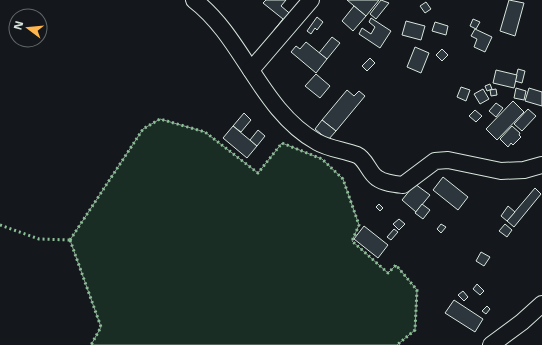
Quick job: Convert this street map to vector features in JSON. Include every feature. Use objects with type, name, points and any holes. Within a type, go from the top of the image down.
[{"type":"street","points":[[194,0],[204,7],[216,22],[280,111],[298,128],[317,142],[359,156],[376,178],[389,183],[403,185],[435,161],[448,160],[501,171],[524,170],[542,165]]},
{"type":"street","points":[[251,70],[311,0]]},
{"type":"street","points":[[491,345],[522,322],[542,304]]},
{"type":"green space","points":[[160,119],[205,132],[258,173],[282,143],[322,159],[343,179],[359,225],[352,241],[388,273],[396,265],[417,290],[415,330],[397,345],[91,345],[101,327],[70,240],[143,129]]},
{"type":"building","points":[[266,0],[286,0],[281,6],[294,17],[280,34],[274,30],[283,19],[263,3]]},
{"type":"building","points":[[347,0],[379,0],[366,16]]},
{"type":"building","points":[[381,0],[389,3],[376,19],[370,14]]},
{"type":"building","points":[[509,0],[524,3],[515,36],[500,31]]},
{"type":"building","points":[[426,2],[431,9],[425,13],[420,6]]},
{"type":"building","points":[[354,6],[366,16],[353,31],[342,21]]},
{"type":"building","points":[[317,17],[323,22],[317,30],[315,28],[311,34],[307,31]]},
{"type":"building","points":[[371,18],[391,31],[380,48],[359,34],[362,28],[371,34],[375,27],[369,22]]},
{"type":"building","points":[[473,19],[480,22],[476,29],[470,26]]},
{"type":"building","points":[[406,21],[425,26],[421,40],[402,35]]},
{"type":"building","points":[[435,22],[448,26],[446,35],[432,31]]},
{"type":"building","points":[[475,29],[492,37],[485,52],[474,47],[477,39],[471,36]]},
{"type":"building","points":[[332,37],[340,43],[327,59],[319,53]]},
{"type":"building","points":[[306,42],[327,59],[316,73],[291,52],[296,46],[300,49]]},
{"type":"building","points":[[415,47],[429,53],[421,73],[407,67]]},
{"type":"building","points":[[442,49],[448,55],[442,61],[436,55]]},
{"type":"building","points":[[370,58],[375,63],[367,71],[362,66]]},
{"type":"building","points":[[518,69],[525,71],[522,83],[515,81]]},
{"type":"building","points":[[496,70],[517,75],[514,88],[493,83]]},
{"type":"building","points":[[316,74],[330,86],[320,98],[305,86]]},
{"type":"building","points":[[490,84],[492,89],[487,91],[485,86]]},
{"type":"building","points":[[461,87],[470,90],[466,101],[457,97]]},
{"type":"building","points":[[516,88],[526,91],[524,100],[514,98]]},
{"type":"building","points":[[529,88],[542,92],[542,106],[525,101]]},
{"type":"building","points":[[483,89],[489,99],[480,104],[474,94]]},
{"type":"building","points":[[496,89],[497,95],[491,96],[490,90]]},
{"type":"building","points":[[347,90],[354,96],[359,91],[365,96],[336,131],[322,120]]},
{"type":"building","points":[[513,101],[524,112],[497,140],[486,129]]},
{"type":"building","points":[[496,103],[503,108],[496,117],[489,111]]},
{"type":"building","points":[[528,109],[536,116],[522,131],[514,124]]},
{"type":"building","points":[[475,110],[482,116],[476,122],[469,116]]},
{"type":"building","points":[[244,113],[251,120],[241,132],[233,126]]},
{"type":"building","points":[[322,120],[336,131],[328,140],[315,129]]},
{"type":"building","points":[[233,126],[257,146],[247,158],[223,138]]},
{"type":"building","points":[[512,126],[520,133],[519,135],[521,137],[513,145],[511,143],[508,147],[500,139]]},
{"type":"building","points":[[258,130],[265,136],[257,146],[250,140]]},
{"type":"building","points":[[443,177],[468,197],[458,210],[433,190]]},
{"type":"building","points":[[415,184],[430,195],[416,212],[402,200]]},
{"type":"building","points":[[535,188],[541,194],[514,227],[507,221]]},
{"type":"building","points":[[379,204],[383,208],[380,211],[376,207]]},
{"type":"building","points":[[422,204],[430,210],[423,219],[415,213]]},
{"type":"building","points":[[508,206],[515,212],[507,221],[501,216]]},
{"type":"building","points":[[399,219],[405,224],[399,230],[393,224]]},
{"type":"building","points":[[441,224],[446,227],[441,233],[437,229]]},
{"type":"building","points":[[505,224],[512,230],[507,237],[499,231]]},
{"type":"building","points":[[364,226],[388,245],[378,258],[354,239]]},
{"type":"building","points":[[394,229],[398,232],[391,240],[387,237]]},
{"type":"building","points":[[481,252],[490,257],[484,266],[476,261]]},
{"type":"building","points":[[477,284],[484,291],[480,295],[473,289]]},
{"type":"building","points":[[463,291],[468,297],[464,301],[458,295]]},
{"type":"building","points":[[454,300],[483,319],[475,332],[445,313]]},
{"type":"building","points":[[487,306],[490,309],[486,314],[482,311]]},
{"type":"hedge","points":[[70,240],[143,129],[160,119],[205,132],[258,173],[282,143],[322,159],[343,179],[359,225],[352,241],[388,273],[396,265],[417,290],[415,330],[397,345]]},
{"type":"hedge","points":[[0,225],[39,239],[70,240]]},
{"type":"hedge","points":[[70,240],[101,327],[91,345]]}]
